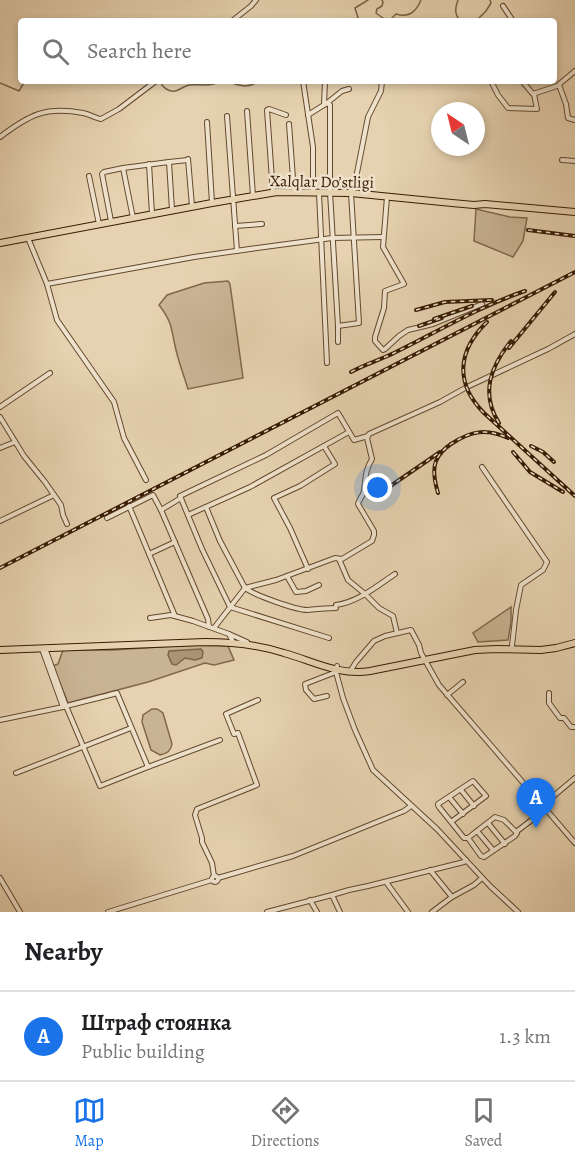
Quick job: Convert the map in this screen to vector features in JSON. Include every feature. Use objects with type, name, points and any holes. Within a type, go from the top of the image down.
[{"type":"main road","name":"Xalqlar Do’stligi","points":[[0,242],[273,193],[352,193],[575,212]]},
{"type":"main road","points":[[0,649],[232,639],[336,669],[364,672],[476,647],[540,647],[575,641]]},
{"type":"main road","points":[[0,649],[232,639],[282,649],[336,669],[351,670],[475,650],[541,650],[556,648],[575,641]]},
{"type":"street","points":[[236,18],[256,0]]},
{"type":"street","points":[[503,6],[511,18]]},
{"type":"street","points":[[534,94],[559,85],[575,71]]},
{"type":"street","points":[[0,137],[25,120],[51,110],[85,114],[101,119],[152,84]]},
{"type":"street","points":[[303,84],[313,147],[322,239],[327,363]]},
{"type":"street","points":[[326,84],[326,104]]},
{"type":"street","points":[[339,326],[359,323],[352,193],[368,117],[381,91],[382,84]]},
{"type":"street","points":[[492,84],[508,108],[537,109],[534,94],[525,84]]},
{"type":"street","points":[[559,85],[568,118],[575,120]]},
{"type":"street","points":[[308,115],[342,91],[349,89]]},
{"type":"street","points":[[326,104],[330,105],[330,192],[339,326],[338,342]]},
{"type":"street","points":[[273,193],[267,110],[286,115]]},
{"type":"street","points":[[247,111],[253,196]]},
{"type":"street","points":[[227,116],[237,251]]},
{"type":"street","points":[[207,122],[212,203]]},
{"type":"street","points":[[289,124],[294,192]]},
{"type":"street","points":[[111,222],[102,174],[123,168],[188,159],[192,207]]},
{"type":"street","points":[[562,160],[575,161]]},
{"type":"street","points":[[169,162],[172,210]]},
{"type":"street","points":[[150,164],[152,214]]},
{"type":"street","points":[[123,168],[133,218]]},
{"type":"street","points":[[89,176],[99,224]]},
{"type":"street","points":[[387,196],[383,247],[404,284],[387,290],[385,293],[384,308],[375,341],[383,350],[408,330],[433,324],[482,304]]},
{"type":"street","points":[[235,226],[262,224]]},
{"type":"street","points":[[46,284],[237,251],[322,239],[383,237]]},
{"type":"street","points":[[28,238],[57,320],[114,402],[124,438],[146,480]]},
{"type":"street","points":[[161,510],[181,498],[181,495],[266,455],[338,413],[354,441],[440,402],[575,334]]},
{"type":"street","points":[[0,407],[50,373]]},
{"type":"street","points":[[0,417],[2,425],[61,505],[67,525]]},
{"type":"street","points":[[188,515],[250,487],[349,432]]},
{"type":"street","points":[[211,627],[244,588],[287,576],[335,558],[342,559],[372,541],[374,531],[358,504],[358,500],[364,493],[366,472],[372,459],[368,436]]},
{"type":"street","points":[[0,448],[15,442]]},
{"type":"street","points":[[308,569],[274,498],[300,486],[334,465],[324,446]]},
{"type":"street","points":[[482,468],[547,562],[543,570],[521,585],[512,646]]},
{"type":"street","points":[[0,521],[54,495]]},
{"type":"street","points":[[107,518],[153,495],[211,627]]},
{"type":"street","points":[[181,498],[230,607],[329,638]]},
{"type":"street","points":[[129,506],[175,616]]},
{"type":"street","points":[[206,507],[220,542],[244,588],[278,602],[305,610],[336,607],[365,594],[395,574]]},
{"type":"street","points":[[149,554],[175,542]]},
{"type":"street","points":[[339,559],[348,580],[379,608],[393,616],[398,633]]},
{"type":"street","points":[[287,576],[296,592],[306,591],[319,585]]},
{"type":"street","points":[[150,618],[175,616],[211,627],[232,639]]},
{"type":"street","points":[[351,670],[374,641],[411,630],[424,659],[447,695],[575,843]]},
{"type":"street","points":[[43,648],[64,706],[100,786],[220,740]]},
{"type":"street","points":[[327,696],[315,700],[306,690],[305,684],[336,669],[355,730],[373,770],[437,829],[515,911]]},
{"type":"street","points":[[447,695],[462,682]]},
{"type":"street","points":[[0,720],[117,693],[148,767]]},
{"type":"street","points":[[549,693],[548,701],[560,717],[564,718],[571,727],[575,727]]},
{"type":"street","points":[[215,878],[212,863],[202,842],[195,815],[196,809],[257,785],[238,733],[234,734],[226,714],[258,700]]},
{"type":"street","points":[[16,772],[131,728]]},
{"type":"street","points":[[451,822],[485,798],[485,794],[473,781],[438,805],[451,822],[465,838],[468,838],[482,857],[515,836],[516,832],[575,778]]},
{"type":"street","points":[[461,790],[474,806]]},
{"type":"street","points":[[448,797],[463,814]]},
{"type":"street","points":[[108,912],[294,856],[404,811],[411,806]]},
{"type":"street","points":[[468,838],[495,817],[504,820],[516,832]]},
{"type":"street","points":[[488,823],[505,844]]},
{"type":"street","points":[[477,831],[493,850]]},
{"type":"street","points":[[267,912],[466,860]]},
{"type":"street","points":[[430,870],[452,897]]},
{"type":"street","points":[[0,878],[20,912]]},
{"type":"street","points":[[432,912],[482,878]]},
{"type":"street","points":[[386,882],[408,912]]},
{"type":"street","points":[[332,895],[340,912]]},
{"type":"street","points":[[310,900],[317,912]]},
{"type":"shaded area","points":[[476,209],[510,217],[527,218],[523,241],[513,257],[474,241]]},
{"type":"shaded area","points":[[228,281],[243,378],[188,389],[171,326],[159,305],[167,295],[204,283]]},
{"type":"shaded area","points":[[511,607],[508,640],[478,642],[473,633]]},
{"type":"shaded area","points":[[191,645],[228,646],[234,660],[214,665],[205,663],[148,682],[68,703],[53,666],[58,664],[63,650],[112,650]]},
{"type":"shaded area","points":[[201,649],[202,658],[195,660],[185,658],[176,665],[172,664],[168,655],[169,651]]},
{"type":"shaded area","points":[[152,709],[163,713],[172,744],[170,750],[162,755],[151,750],[142,722],[143,715]]},
{"type":"waterway","points":[[358,18],[355,8],[368,0]]},
{"type":"waterway","points":[[382,0],[382,6],[377,9],[376,13],[383,18]]},
{"type":"waterway","points":[[392,18],[396,14],[412,13],[421,0]]},
{"type":"waterway","points":[[458,0],[456,11],[459,18]]},
{"type":"waterway","points":[[479,18],[491,3],[490,0]]},
{"type":"waterway","points":[[0,83],[19,91],[23,84]]},
{"type":"waterway","points":[[162,84],[170,91],[189,85],[214,84]]},
{"type":"waterway","points":[[236,84],[246,86],[254,84]]},
{"type":"railway","points":[[528,230],[575,236]]},
{"type":"railway","points":[[0,568],[575,272]]},
{"type":"railway","points":[[351,372],[474,312],[525,291]]},
{"type":"railway","points":[[509,348],[555,292]]},
{"type":"railway","points":[[416,310],[445,302],[492,300]]},
{"type":"railway","points":[[434,319],[472,306]]},
{"type":"railway","points":[[419,326],[442,318]]},
{"type":"railway","points":[[487,322],[470,344],[463,367],[464,378],[474,402],[575,496]]},
{"type":"railway","points":[[499,423],[490,401],[490,380],[498,360],[511,341]]},
{"type":"railway","points":[[438,493],[434,469],[442,451],[465,436],[479,432],[493,433],[508,438]]},
{"type":"railway","points":[[531,446],[543,452],[554,462]]},
{"type":"railway","points":[[389,487],[440,452]]},
{"type":"railway","points":[[513,452],[530,472],[563,492]]},
{"type":"place","name":"Штраф стоянка","points":[[536,828]]}]
